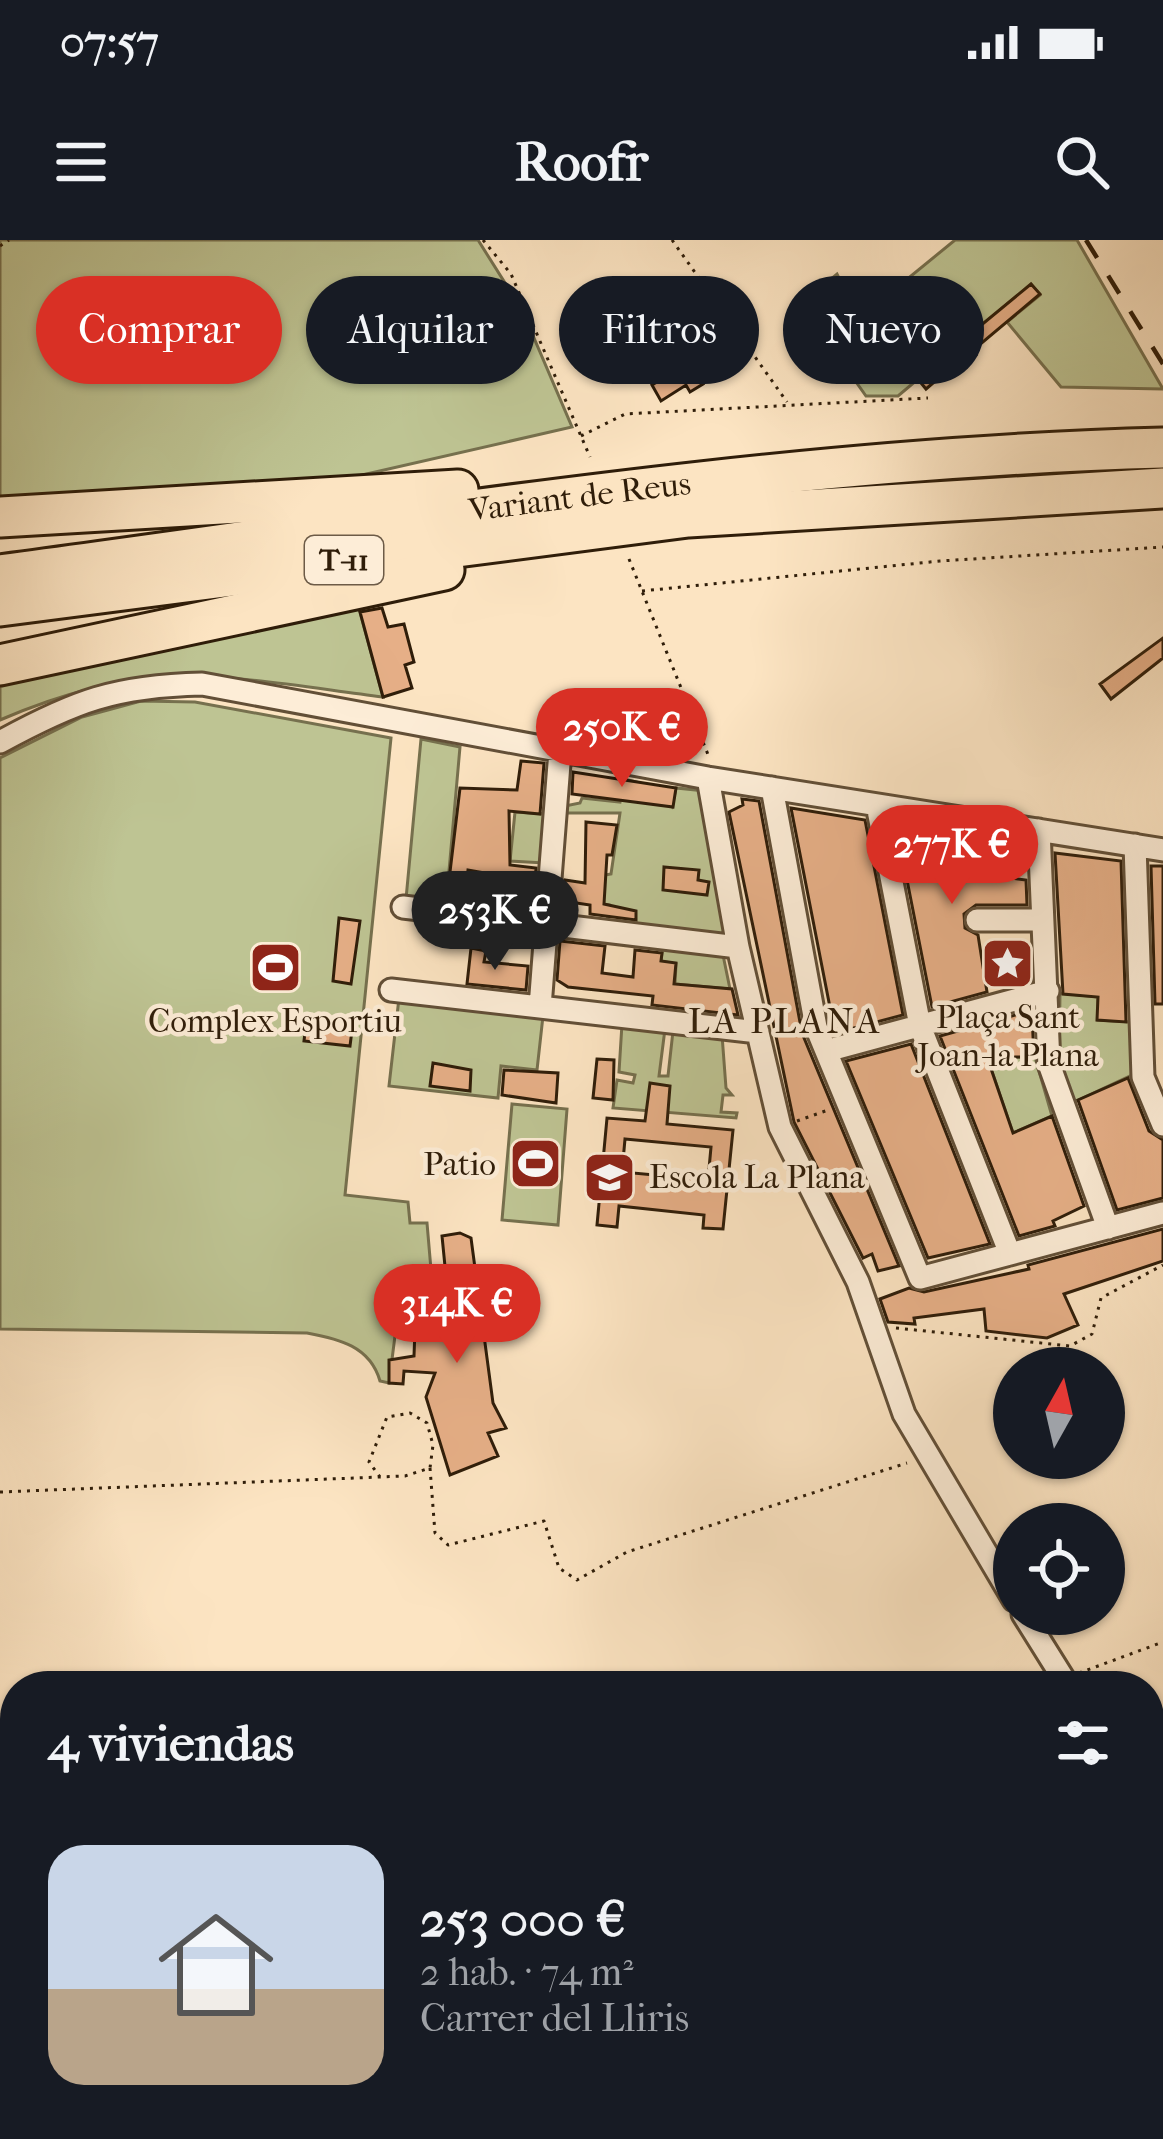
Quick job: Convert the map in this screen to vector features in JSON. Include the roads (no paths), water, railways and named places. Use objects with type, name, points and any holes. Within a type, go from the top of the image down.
[{"type":"highway","name":"Variant de Reus","points":[[0,575],[685,502],[1152,469]]},
{"type":"highway","points":[[0,518],[648,476],[685,502],[666,531],[585,541],[0,665]]},
{"type":"highway","name":"Variant de Reus","points":[[0,606],[685,502]]},
{"type":"street","points":[[0,742],[75,701],[145,686],[202,684],[708,778],[1163,850]]},
{"type":"street","points":[[540,1007],[560,751]]},
{"type":"street","points":[[708,778],[738,947],[780,1127],[830,1219],[904,1414],[993,1564]]},
{"type":"street","points":[[772,788],[816,1028],[920,1278],[1163,1213]]},
{"type":"street","points":[[877,805],[920,1026],[1010,1254]]},
{"type":"street","points":[[1039,830],[1049,1064],[1108,1228]]},
{"type":"street","points":[[1135,845],[1143,1077],[1163,1125]]},
{"type":"street","points":[[403,907],[738,947]]},
{"type":"street","points":[[976,920],[1041,920]]},
{"type":"street","points":[[392,990],[758,1033]]},
{"type":"street","points":[[826,1051],[1048,991]]},
{"type":"street","points":[[1036,1635],[1059,1671]]},
{"type":"railway","points":[[1086,240],[1163,364]]},
{"type":"place","name":"Plaça Sant Joan-la Plana","points":[[1008,963]]},
{"type":"place","name":"Complex Esportiu","points":[[275,967]]},
{"type":"place","name":"Patio","points":[[535,1164]]},
{"type":"place","name":"Escola La Plana","points":[[610,1177]]},
{"type":"district","name":"LA PLANA","points":[[785,1021]]}]
